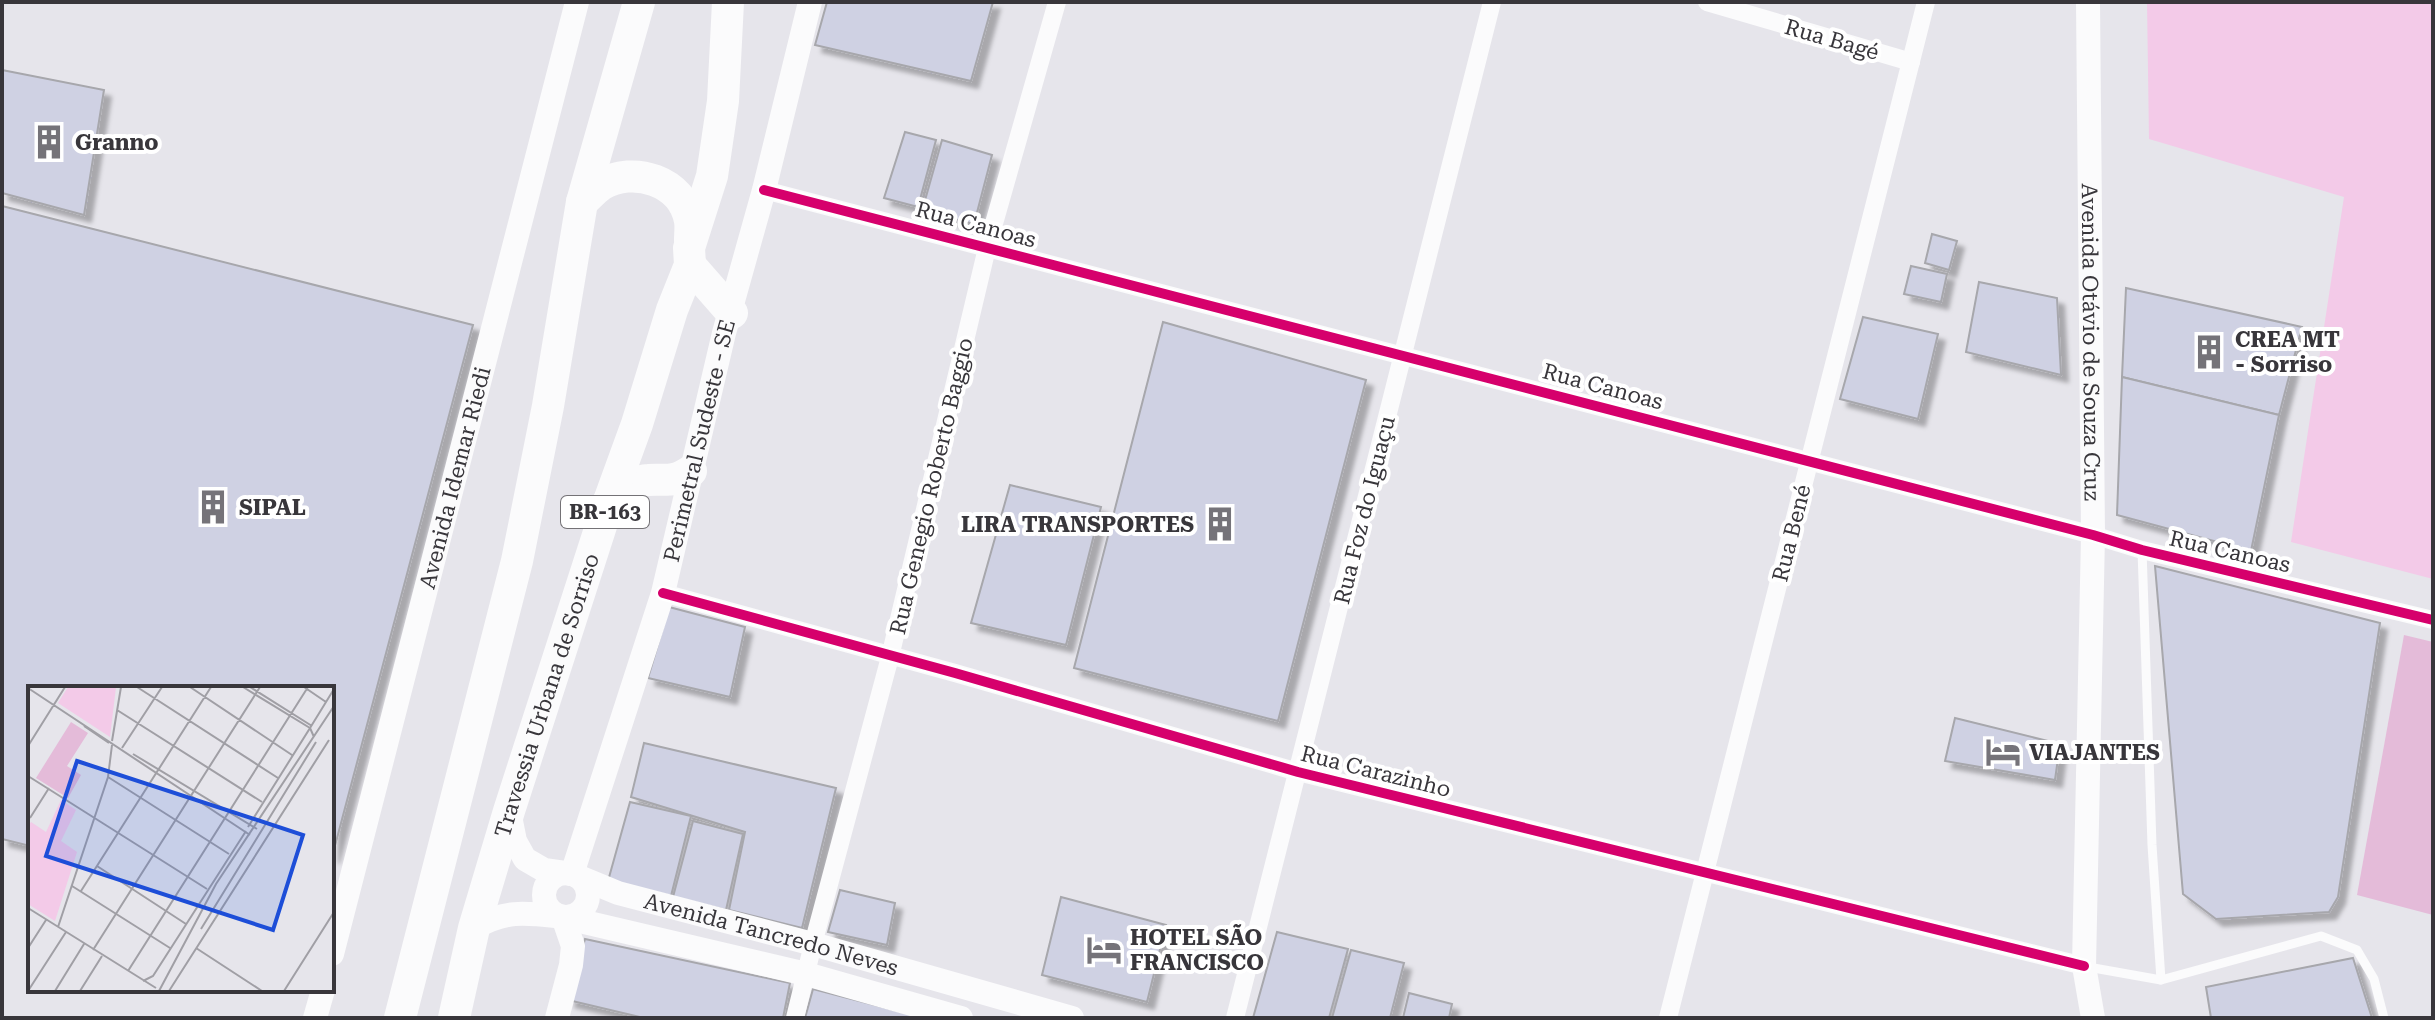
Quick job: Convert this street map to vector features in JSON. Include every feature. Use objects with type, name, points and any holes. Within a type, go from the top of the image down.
[{"type":"highway","name":"BR-163","points":[[400,1018],[517,561],[548,406],[582,202],[639,2]]},
{"type":"highway","name":"Travessia Urbana de Sorriso","points":[[454,1018],[474,928],[509,811],[609,501],[637,424],[712,176],[723,101],[728,2]]},
{"type":"highway","points":[[582,202],[601,185],[627,175],[655,179],[677,195],[690,220],[690,256],[732,313]]},
{"type":"highway","points":[[609,501],[633,484],[647,480],[676,480],[691,471]]},
{"type":"street","name":"Avenida Idemar Riedi","points":[[334,946],[577,2]]},
{"type":"street","name":"Perimetral Sudeste - SE","points":[[572,874],[663,593],[724,333],[764,190],[810,2]]},
{"type":"street","name":"Rua Genegio Roberto Baggio","points":[[795,1018],[890,657],[987,248],[1057,2]]},
{"type":"street","name":"Rua Foz do Iguaçu","points":[[1235,1018],[1492,2]]},
{"type":"street","name":"Rua Bagé","points":[[1707,2],[1911,62]]},
{"type":"street","name":"Rua Bené","points":[[1668,1018],[1926,2]]},
{"type":"street","name":"Avenida Otávio de Souza Cruz","points":[[2088,2],[2093,535],[2084,966],[2093,1018]]},
{"type":"street","name":"Rua Canoas","points":[[764,190],[1403,354],[2142,550],[2433,620]]},
{"type":"street","name":"Rua Carazinho","points":[[663,593],[970,677],[1298,772],[2084,966]]},
{"type":"street","name":"Avenida Tancredo Neves","points":[[509,811],[515,841],[525,859],[544,870],[572,874],[618,893],[813,944],[1072,1018]]},
{"type":"street","points":[[557,1018],[573,946],[563,917],[550,911],[543,899],[546,884],[557,875],[572,874]]},
{"type":"street","name":"Avenida Tancredo Neves","points":[[474,928],[495,916],[525,913],[563,917],[806,974],[961,1018]]},
{"type":"street","points":[[315,1018],[322,992]]},
{"type":"lane","points":[[2142,550],[2152,845],[2161,980]]},
{"type":"lane","points":[[2084,966],[2161,980],[2321,936],[2357,950],[2374,979],[2384,1018]]},
{"type":"shaded area","points":[[2147,2],[2433,2],[2433,579],[2291,542],[2344,197],[2149,139]]},
{"type":"shaded area","points":[[2404,635],[2433,642],[2433,915],[2357,895]]},
{"type":"building","points":[[827,2],[993,2],[971,81],[815,45]]},
{"type":"building","name":"Granno","points":[[2,70],[104,90],[84,215],[2,193]]},
{"type":"building","points":[[905,132],[936,140],[918,207],[884,198]]},
{"type":"building","points":[[942,140],[992,155],[974,224],[922,211]]},
{"type":"building","name":"SIPAL","points":[[2,206],[473,325],[334,849],[334,686],[28,686],[28,846],[2,839]]},
{"type":"building","points":[[1932,234],[1957,241],[1949,270],[1925,263]]},
{"type":"building","points":[[1911,266],[1947,274],[1941,302],[1904,294]]},
{"type":"building","points":[[1979,282],[2057,298],[2061,375],[1966,352]]},
{"type":"building","name":"CREA MT - Sorriso","points":[[2126,288],[2302,327],[2279,415],[2122,377]]},
{"type":"building","points":[[1863,317],[1938,334],[1918,419],[1840,399]]},
{"type":"building","name":"LIRA TRANSPORTES","points":[[1163,322],[1366,380],[1278,721],[1074,668]]},
{"type":"building","points":[[2122,377],[2279,415],[2251,551],[2117,515]]},
{"type":"building","points":[[1010,485],[1101,507],[1066,645],[971,623]]},
{"type":"building","points":[[2155,566],[2380,623],[2338,897],[2329,912],[2216,919],[2183,894]]},
{"type":"building","points":[[669,607],[745,627],[730,697],[648,678]]},
{"type":"building","name":"VIAJANTES","points":[[1955,718],[2060,744],[2055,780],[1945,761]]},
{"type":"building","points":[[644,743],[836,788],[802,928],[729,910],[745,832],[631,797]]},
{"type":"building","points":[[630,802],[691,816],[671,896],[608,881]]},
{"type":"building","points":[[693,821],[743,834],[726,910],[673,897]]},
{"type":"building","points":[[840,890],[895,903],[887,945],[828,932]]},
{"type":"building","name":"HOTEL SÃO FRANCISCO","points":[[1061,897],[1166,925],[1147,1002],[1042,975]]},
{"type":"building","points":[[1277,932],[1348,949],[1329,1018],[1253,1018]]},
{"type":"building","points":[[585,939],[790,983],[783,1018],[644,1018],[568,1000]]},
{"type":"building","points":[[1351,950],[1404,963],[1390,1018],[1332,1018]]},
{"type":"building","points":[[2353,958],[2372,1018],[2211,1018],[2206,987]]},
{"type":"building","points":[[813,989],[925,1018],[805,1018]]},
{"type":"building","points":[[1409,993],[1452,1004],[1449,1018],[1403,1018]]},
{"type":"cycle path","points":[[764,190],[2142,550],[2433,620]]},
{"type":"cycle path","points":[[663,593],[1298,772],[2084,966]]},
{"type":"place","name":"Granno","points":[[49,142]]},
{"type":"place","name":"CREA MT - Sorriso","points":[[2209,352]]},
{"type":"place","name":"SIPAL","points":[[213,507]]},
{"type":"place","name":"LIRA TRANSPORTES","points":[[1220,524]]},
{"type":"place","name":"VIAJANTES","points":[[2003,752]]},
{"type":"place","name":"HOTEL SÃO FRANCISCO","points":[[1104,950]]}]
